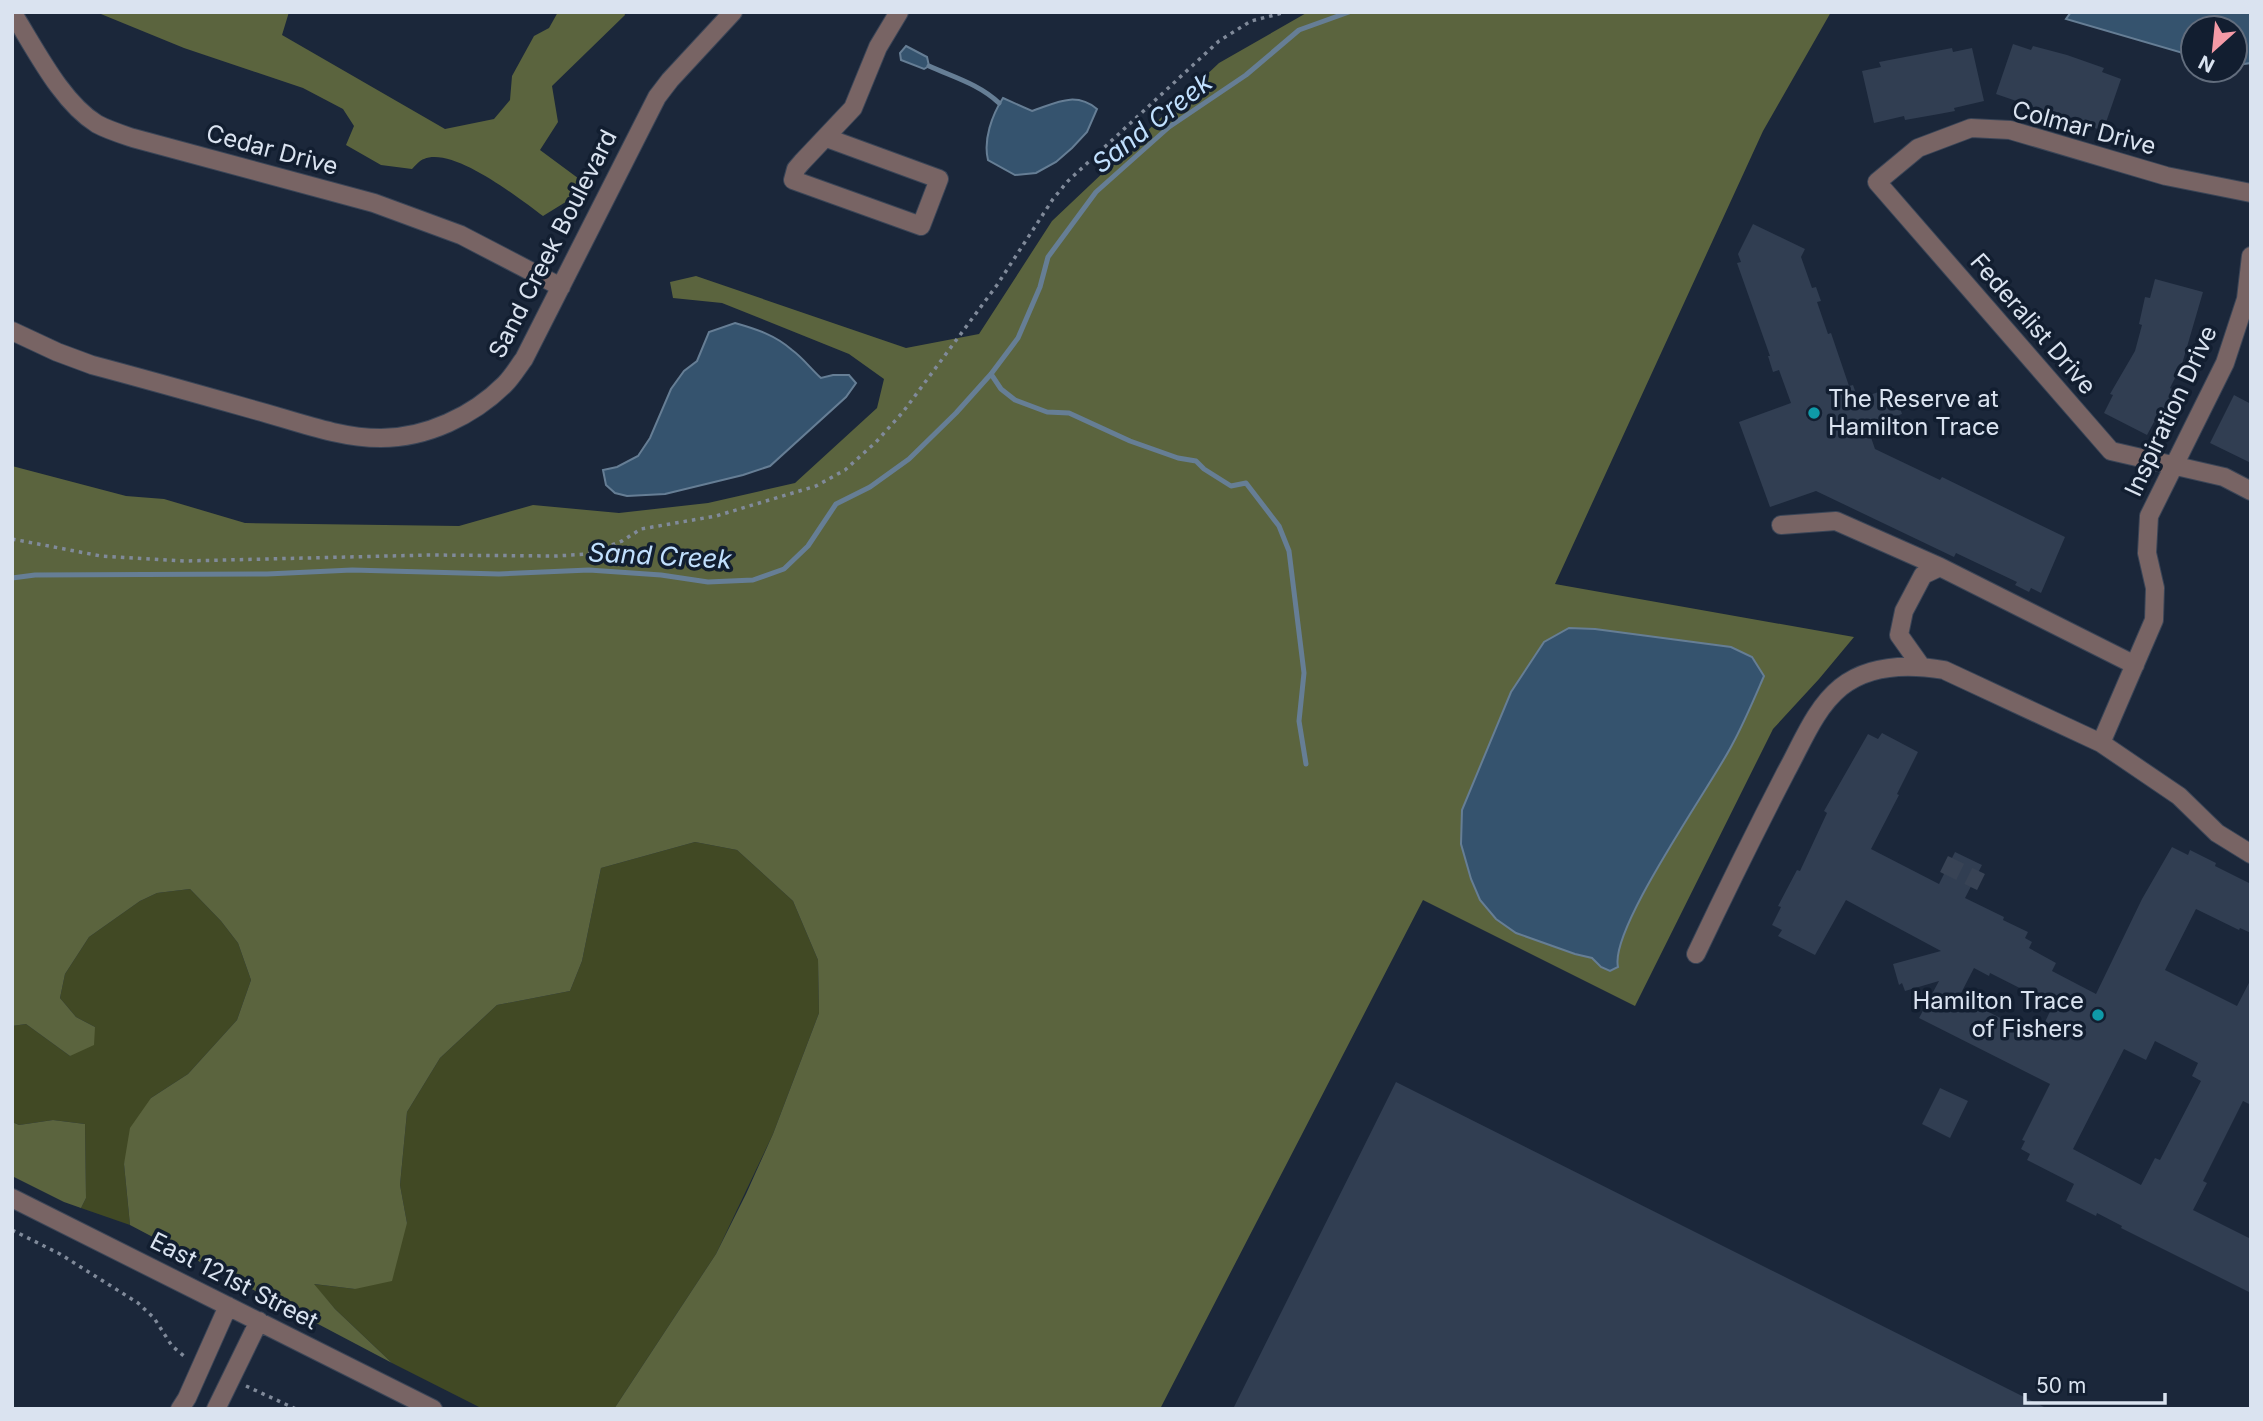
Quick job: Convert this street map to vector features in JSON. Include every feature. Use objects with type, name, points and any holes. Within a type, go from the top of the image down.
[{"type":"street","name":"Cedar Drive","points":[[12,12],[62,90],[100,126],[133,138],[374,203],[461,235],[561,287]]},
{"type":"street","name":"Sand Creek Boulevard","points":[[12,331],[92,365],[336,432],[381,438],[427,431],[459,417],[507,383],[524,359],[657,97],[733,12]]},
{"type":"street","points":[[827,138],[939,179],[921,226],[793,180],[796,169],[853,108],[878,47],[899,12]]},
{"type":"street","name":"Colmar Drive","points":[[1877,181],[1918,148],[1971,128],[2010,130],[2166,176],[2251,193]]},
{"type":"street","name":"Federalist Drive","points":[[1877,181],[2110,451],[2224,477],[2251,491]]},
{"type":"street","name":"Inspiration Drive","points":[[2101,743],[2154,621],[2155,588],[2147,553],[2149,516],[2225,363],[2246,299],[2250,268]]},
{"type":"street","points":[[1781,524],[1836,521],[1940,567],[2135,665]]},
{"type":"street","points":[[1921,666],[1899,635],[1904,611],[1923,575],[1940,567]]},
{"type":"street","points":[[1696,954],[1820,708],[1841,687],[1861,675],[1891,667],[1921,666],[1944,670],[2101,743],[2179,796],[2217,833],[2251,854]]},
{"type":"street","name":"East 121st Street","points":[[12,1198],[433,1409]]},
{"type":"street","points":[[181,1408],[228,1306]]},
{"type":"street","points":[[216,1409],[259,1321]]},
{"type":"path","points":[[12,539],[102,556],[185,561],[589,554],[622,541],[641,529],[716,516],[817,486],[845,470],[876,442],[903,412],[997,285],[1053,199],[1068,181],[1219,41],[1251,21],[1286,12]]},
{"type":"path","points":[[12,1230],[60,1254],[138,1303],[155,1318],[176,1351],[191,1361]]},
{"type":"path","points":[[242,1383],[296,1409]]},
{"type":"green space","points":[[96,12],[289,12],[282,35],[445,129],[494,119],[510,100],[512,76],[534,36],[549,28],[558,12],[624,12],[625,15],[552,86],[558,122],[540,150],[590,187],[543,216],[486,176],[452,160],[436,157],[424,159],[412,169],[381,165],[346,145],[354,126],[343,109],[303,88],[184,48]]},
{"type":"green space","points":[[1308,12],[1831,12],[1763,131],[1555,584],[1854,637],[1773,729],[1635,1006],[1423,900],[1160,1409],[614,1409],[716,1254],[773,1134],[819,1013],[818,960],[793,901],[737,850],[695,842],[601,868],[582,961],[570,991],[497,1005],[440,1058],[407,1112],[400,1185],[407,1223],[392,1281],[355,1289],[314,1284],[335,1309],[392,1363],[130,1225],[124,1164],[130,1128],[151,1098],[188,1074],[237,1020],[251,980],[238,943],[190,889],[157,893],[140,901],[89,937],[65,974],[60,998],[76,1017],[95,1027],[94,1045],[70,1056],[26,1024],[12,1026],[12,466],[126,496],[164,499],[245,523],[459,526],[533,505],[619,513],[708,503],[795,483],[877,408],[884,379],[849,354],[722,303],[673,298],[670,282],[696,276],[906,348],[979,334],[1052,221],[1219,63]],"holes":[[[1569,628],[1595,629],[1731,648],[1748,711],[1715,774],[1641,895],[1625,930],[1616,960],[1601,967],[1592,958],[1516,933],[1462,810],[1511,692],[1544,642]]]},
{"type":"green space","points":[[695,842],[737,850],[793,901],[818,960],[819,1013],[773,1134],[716,1254],[614,1409],[483,1409],[392,1363],[335,1309],[313,1284],[355,1289],[407,1223],[400,1185],[407,1112],[440,1058],[497,1005],[570,991],[582,961],[601,868]]},
{"type":"green space","points":[[190,889],[238,943],[251,980],[237,1020],[188,1074],[151,1098],[124,1164],[130,1225],[81,1208],[86,1198],[85,1124],[53,1120],[19,1125],[12,1122],[12,1026],[26,1024],[70,1056],[95,1027],[76,1017],[60,998],[65,974],[89,937],[140,901],[157,893]]},
{"type":"green space","points":[[53,1120],[85,1124],[86,1198],[81,1208],[12,1176],[12,1122],[19,1125]]},
{"type":"water","points":[[2071,12],[2251,12],[2251,63],[2249,14],[2179,14],[2179,52],[2066,19]]},
{"type":"water","points":[[906,46],[927,57],[929,66],[924,69],[901,60],[900,53]]},
{"type":"water","points":[[1003,98],[1032,111],[1065,100],[1081,101],[1097,109],[1087,132],[1056,162],[1036,173],[1015,175],[988,160],[989,128]]},
{"type":"water","points":[[735,323],[779,340],[800,356],[821,378],[849,375],[856,383],[846,397],[770,466],[665,494],[627,496],[615,493],[606,485],[603,470],[617,467],[638,456],[650,438],[671,389],[684,371],[697,361],[709,332]]},
{"type":"water","points":[[1569,628],[1731,647],[1752,657],[1764,676],[1721,765],[1645,891],[1619,948],[1618,967],[1610,971],[1592,958],[1516,933],[1496,919],[1480,900],[1461,844],[1462,810],[1511,692],[1544,642]]},
{"type":"building","points":[[2013,44],[2031,50],[2033,46],[2067,55],[2104,68],[2102,72],[2121,79],[2103,131],[2073,120],[2072,123],[2024,108],[2025,104],[1996,94]]},
{"type":"building","points":[[1952,48],[1953,52],[1972,48],[1984,101],[1954,108],[1955,111],[1905,120],[1904,116],[1874,123],[1862,71],[1881,67],[1879,62]]},
{"type":"building","name":"The Reserve at Hamilton Trace","points":[[1753,224],[1805,249],[1801,257],[1812,288],[1816,287],[1821,301],[1817,302],[1828,334],[1831,333],[1849,386],[1853,385],[1858,399],[1893,387],[1902,414],[1867,426],[1875,449],[1940,480],[1942,477],[2065,537],[2041,593],[2031,588],[2029,592],[2015,585],[2017,582],[1956,553],[1954,557],[1816,491],[1770,507],[1739,422],[1791,403],[1779,370],[1773,372],[1770,356],[1737,263],[1741,262],[1738,254]]},
{"type":"building","points":[[2155,279],[2203,292],[2182,364],[2170,388],[2177,391],[2159,425],[2154,422],[2147,435],[2104,413],[2113,395],[2110,394],[2135,351],[2142,325],[2139,324],[2145,297],[2150,298]]},
{"type":"building","points":[[2234,395],[2251,404],[2251,463],[2210,443]]},
{"type":"building","name":"Hamilton Trace of Fishers","points":[[1882,733],[1918,752],[1871,849],[1939,884],[1955,852],[1982,865],[1965,898],[2028,932],[2025,938],[2032,942],[2029,948],[2056,963],[2052,971],[2096,994],[2142,899],[2172,847],[2188,855],[2190,850],[2251,884],[2251,933],[2196,909],[2165,970],[2237,1006],[2251,979],[2251,1105],[2243,1101],[2203,1181],[2207,1183],[2193,1210],[2251,1239],[2251,1293],[2121,1228],[2122,1226],[2097,1213],[2096,1216],[2066,1201],[2074,1184],[2027,1160],[2030,1154],[2021,1149],[2025,1141],[2022,1140],[2050,1084],[1919,1018],[1939,981],[1905,991],[1902,983],[1899,985],[1893,964],[1941,951],[1846,900],[1815,955],[1778,936],[1782,930],[1772,925],[1781,907],[1778,906],[1797,870],[1800,871],[1827,813],[1824,811],[1868,734],[1878,739]],"holes":[[[1974,968],[1989,976],[1990,973],[2053,1005],[2038,1037],[1959,997]],[[2155,1041],[2198,1063],[2192,1076],[2201,1081],[2160,1160],[2155,1158],[2141,1185],[2073,1149],[2124,1049],[2146,1060]]]},
{"type":"building","points":[[1396,1082],[2048,1409],[1233,1409]]},
{"type":"building","points":[[1940,1088],[1968,1101],[1950,1138],[1922,1124]]},
{"type":"waterway","name":"Sand Creek","points":[[12,578],[35,575],[267,574],[352,570],[499,574],[589,570],[661,575],[708,582],[753,580],[784,569],[808,546],[836,504],[870,487],[909,459],[991,374],[1018,338],[1040,287],[1048,257],[1096,192],[1169,127],[1246,75],[1299,30],[1349,12]]},
{"type":"waterway","points":[[929,66],[974,86],[999,103]]},
{"type":"waterway","points":[[991,374],[1001,389],[1015,400],[1047,412],[1069,413],[1130,441],[1178,458],[1196,461],[1231,486],[1246,483],[1279,526],[1289,551],[1304,673],[1299,721],[1306,764]]},
{"type":"tunnel","points":[[1944,864],[1981,882]]},
{"type":"place","name":"The Reserve at Hamilton Trace","points":[[1814,413]]},
{"type":"place","name":"Hamilton Trace of Fishers","points":[[2098,1015]]}]
